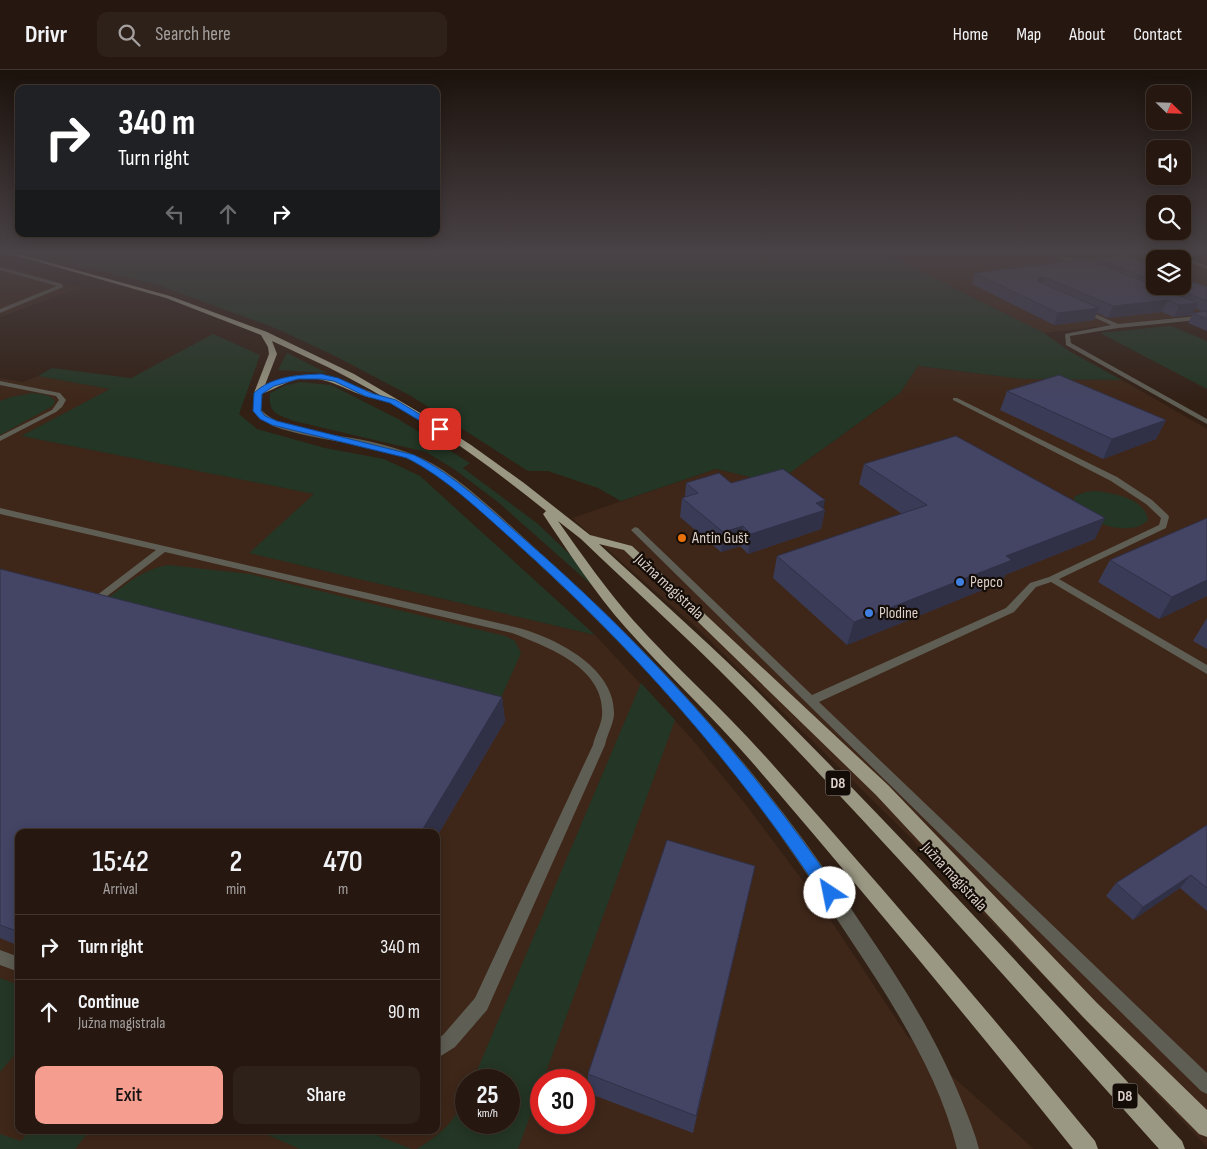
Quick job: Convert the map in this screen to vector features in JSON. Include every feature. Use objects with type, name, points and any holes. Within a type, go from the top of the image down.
[{"type":"main road","name":"Južna magistrala","points":[[179,301],[264,334],[352,376],[468,447],[528,491],[585,538],[740,683],[828,772],[970,924],[1174,1149]]},
{"type":"main road","points":[[258,393],[273,354],[272,347],[264,334]]},
{"type":"main road","points":[[258,393],[271,385],[297,377],[321,377],[336,380],[368,395],[393,402]]},
{"type":"main road","points":[[528,491],[545,511],[602,591],[630,624],[686,684],[724,720],[820,830],[966,1000],[1087,1149]]},
{"type":"main road","points":[[585,538],[628,548],[707,622],[882,790],[1090,1010],[1207,1126]]},
{"type":"street","points":[[258,393],[257,411],[262,417],[275,423],[394,451],[428,465],[467,494],[513,534],[633,647],[740,770],[800,848],[901,999],[940,1071],[968,1149]]},
{"type":"lane","points":[[0,311],[24,301]]},
{"type":"lane","points":[[1073,306],[1118,326]]},
{"type":"lane","points":[[1197,313],[1207,317]]},
{"type":"lane","points":[[1207,317],[1118,326],[1067,335],[1068,344],[1207,422]]},
{"type":"lane","points":[[0,382],[52,392],[58,394],[63,400],[54,412],[0,440]]},
{"type":"lane","points":[[810,701],[1010,610],[1032,585],[1052,579],[1163,526],[1165,516],[1150,502],[1114,479],[955,399]]},
{"type":"lane","points":[[0,511],[162,550],[515,630],[557,648],[593,672],[606,693],[608,716],[599,745],[482,1004],[449,1041],[440,1048]]},
{"type":"lane","points":[[635,530],[810,701],[899,784],[1207,1085]]},
{"type":"lane","points":[[94,601],[162,550]]},
{"type":"lane","points":[[1052,579],[1207,670]]},
{"type":"lane","points":[[0,957],[15,963]]},
{"type":"shaded area","points":[[0,301],[43,301],[0,317]]},
{"type":"shaded area","points":[[982,301],[1207,301],[1207,314],[1044,333]]},
{"type":"shaded area","points":[[918,366],[1023,379],[1122,380],[1207,429],[1207,1147],[903,830],[697,628],[572,518],[716,469],[776,483],[900,393]]},
{"type":"shaded area","points":[[38,376],[111,389],[22,436],[315,494],[250,553],[595,635],[692,739],[746,805],[818,901],[908,1037],[1034,1149],[0,1149],[0,378],[23,382]]},
{"type":"green space","points":[[202,301],[981,301],[1044,333],[1069,351],[1122,380],[1023,379],[918,366],[900,393],[776,483],[716,469],[621,501],[598,488],[548,471],[528,471],[411,396],[333,355],[275,328]]},
{"type":"green space","points":[[1171,326],[1207,341],[1207,389],[1100,333]]},
{"type":"green space","points":[[213,334],[260,355],[239,414],[257,429],[325,448],[384,459],[420,476],[595,635],[249,553],[314,494],[21,436],[110,389],[38,376],[52,368],[131,378]]},
{"type":"green space","points":[[287,353],[327,373],[278,370]]},
{"type":"green space","points":[[300,382],[331,385],[398,419],[470,463],[463,468],[538,524],[581,565],[596,589],[498,502],[454,469],[426,452],[294,421],[275,412],[272,409],[270,393],[286,385]]},
{"type":"green space","points":[[32,393],[52,398],[55,400],[53,406],[0,435],[0,401]]},
{"type":"green space","points":[[1095,491],[1119,495],[1135,502],[1141,506],[1148,520],[1144,524],[1132,528],[1111,527],[1096,521],[1073,504],[1075,496]]},
{"type":"green space","points":[[168,565],[250,574],[505,636],[515,641],[521,653],[496,709],[98,606],[139,576]]},
{"type":"green space","points":[[641,683],[675,720],[547,1069],[530,1069],[530,1116],[518,1149],[417,1149],[440,1134],[455,1116],[455,1134],[520,1134],[520,1069],[478,1069]]},
{"type":"green space","points":[[0,978],[15,984],[15,1055],[0,1072]]},
{"type":"green space","points":[[0,1134],[21,1141],[27,1134],[87,1134],[75,1149],[0,1149]]},
{"type":"green space","points":[[265,1134],[373,1134],[412,1149],[300,1149]]},
{"type":"building","points":[[1034,301],[1084,301],[1099,308],[1058,313]]},
{"type":"building","points":[[1102,301],[1156,301],[1113,306]]},
{"type":"building","points":[[1171,301],[1194,301],[1198,303],[1179,305]]},
{"type":"building","points":[[1207,311],[1207,319],[1193,313]]},
{"type":"building","points":[[1059,375],[1166,420],[1112,439],[1007,391]]},
{"type":"building","points":[[956,436],[1105,518],[1006,556],[1012,560],[854,622],[777,556],[927,505],[864,464]]},
{"type":"building","points":[[783,469],[825,500],[816,503],[825,510],[751,534],[743,526],[723,532],[682,498],[698,493],[686,483],[719,473],[731,483]]},
{"type":"building","points":[[1207,518],[1207,580],[1172,597],[1110,560]]},
{"type":"building","points":[[0,569],[502,697],[423,829],[15,829],[15,931],[0,925]]},
{"type":"building","points":[[1207,825],[1207,888],[1191,875],[1143,907],[1116,883]]},
{"type":"building","points":[[667,840],[755,866],[696,1116],[595,1077],[595,1069],[590,1069]]},
{"type":"place","name":"Antin Gušt","points":[[682,538]]},
{"type":"place","name":"Pepco","points":[[960,582]]},
{"type":"place","name":"Plodine","points":[[869,613]]},
{"type":"route","points":[[440,429],[393,402],[368,395],[336,380],[321,377],[297,377],[271,385],[258,393],[256,402],[257,411],[262,417],[275,423],[410,456],[428,465],[467,494],[565,581],[633,647],[740,770],[800,848],[830,893]]}]
